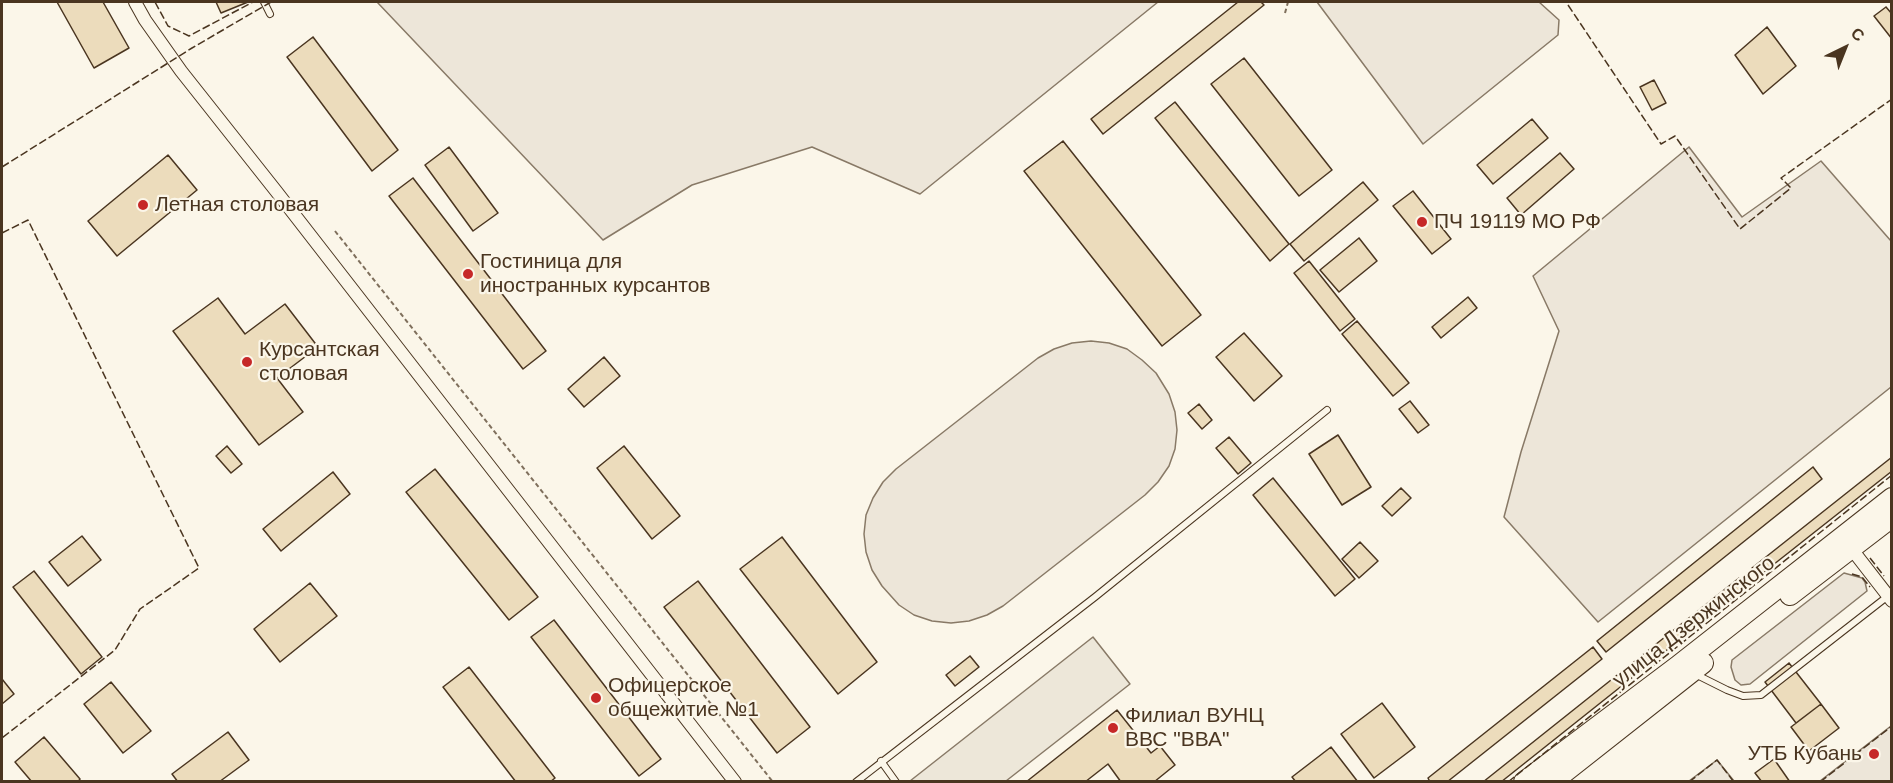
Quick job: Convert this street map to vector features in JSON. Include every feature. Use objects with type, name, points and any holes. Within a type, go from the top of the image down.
[{"type":"main road","name":"улица Дзержинского","points":[[1552,782],[1692,672],[1846,543],[1892,498]]},
{"type":"main road","name":"улица Дзержинского","points":[[1524,782],[1846,543],[1892,517]]},
{"type":"street","points":[[135,2],[144,20],[181,71],[735,782]]},
{"type":"street","points":[[1846,543],[1890,599]]},
{"type":"lane","points":[[264,2],[270,14]]},
{"type":"lane","points":[[856,782],[1095,597],[1327,410]]},
{"type":"lane","points":[[1692,672],[1743,696],[1761,695],[1890,599]]},
{"type":"lane","points":[[881,761],[896,782]]},
{"type":"path","points":[[1285,13],[1288,2]]},
{"type":"path","points":[[335,231],[773,782]]},
{"type":"shaded area","points":[[377,2],[1158,2],[920,194],[812,147],[692,185],[603,240]]},
{"type":"shaded area","points":[[1317,2],[1539,2],[1559,20],[1558,35],[1423,144]]},
{"type":"shaded area","points":[[1689,147],[1742,217],[1821,161],[1891,241],[1891,387],[1598,622],[1504,517],[1521,452],[1559,331],[1533,276]]},
{"type":"shaded area","points":[[1091,341],[1109,343],[1127,349],[1156,373],[1169,394],[1175,412],[1177,430],[1175,449],[1169,466],[1158,482],[1145,495],[1003,606],[987,615],[969,621],[951,623],[932,621],[914,615],[899,605],[882,586],[872,570],[866,552],[864,534],[866,515],[883,482],[896,469],[1038,358],[1072,343]]},
{"type":"shaded area","points":[[1844,573],[1862,578],[1867,591],[1750,684],[1741,685],[1735,680],[1731,667],[1732,660]]},
{"type":"shaded area","points":[[1093,637],[1130,684],[1006,781],[910,781]]},
{"type":"shaded area","name":"УТБ Кубань","points":[[1891,726],[1891,781],[1820,781]]},
{"type":"shaded area","name":"УТБ Кубань","points":[[1717,760],[1734,781],[1689,781]]},
{"type":"building","points":[[57,2],[103,2],[129,48],[94,68]]},
{"type":"building","points":[[216,2],[248,2],[221,13]]},
{"type":"building","points":[[1238,2],[1261,2],[1264,5],[1103,134],[1091,119]]},
{"type":"building","points":[[1886,7],[1892,14],[1892,39],[1874,16]]},
{"type":"building","points":[[1767,27],[1796,66],[1763,94],[1735,55]]},
{"type":"building","points":[[313,37],[398,150],[372,171],[287,57]]},
{"type":"building","points":[[1244,58],[1332,170],[1299,196],[1211,84]]},
{"type":"building","points":[[1654,80],[1666,103],[1652,110],[1640,87]]},
{"type":"building","points":[[1175,102],[1289,244],[1270,261],[1155,118]]},
{"type":"building","points":[[1532,119],[1548,138],[1493,184],[1477,165]]},
{"type":"building","points":[[1063,141],[1201,315],[1162,346],[1024,171]]},
{"type":"building","points":[[449,147],[498,213],[473,231],[425,165]]},
{"type":"building","points":[[1560,153],[1574,169],[1521,215],[1507,198]]},
{"type":"building","name":"Летная столовая","points":[[168,155],[197,190],[117,256],[88,221]]},
{"type":"building","name":"Гостиница для иностранных курсантов","points":[[413,178],[546,351],[523,369],[389,196]]},
{"type":"building","points":[[1363,182],[1378,200],[1304,261],[1290,244]]},
{"type":"building","name":"ПЧ 19119 МО РФ","points":[[1413,191],[1451,239],[1432,254],[1393,206]]},
{"type":"building","points":[[1359,238],[1377,261],[1339,292],[1320,270]]},
{"type":"building","points":[[1309,261],[1355,319],[1340,331],[1294,273]]},
{"type":"building","points":[[1468,297],[1477,308],[1441,338],[1432,327]]},
{"type":"building","name":"Курсантская столовая","points":[[218,298],[245,334],[285,304],[318,347],[277,378],[303,412],[259,445],[173,331]]},
{"type":"building","points":[[1357,321],[1409,383],[1393,396],[1342,334]]},
{"type":"building","points":[[1244,333],[1282,376],[1254,401],[1216,357]]},
{"type":"building","points":[[604,357],[620,376],[584,407],[568,389]]},
{"type":"building","points":[[1410,401],[1429,425],[1418,433],[1399,409]]},
{"type":"building","points":[[1199,404],[1212,420],[1202,429],[1188,413]]},
{"type":"building","points":[[1338,435],[1371,487],[1342,505],[1309,454]]},
{"type":"building","points":[[1229,437],[1251,463],[1238,474],[1216,448]]},
{"type":"building","points":[[227,446],[242,464],[231,473],[216,456]]},
{"type":"building","points":[[624,446],[680,516],[652,539],[597,468]]},
{"type":"building","points":[[1892,457],[1892,471],[1759,576],[1752,568]]},
{"type":"building","points":[[1813,467],[1822,479],[1606,652],[1597,641]]},
{"type":"building","points":[[435,469],[538,597],[509,620],[406,492]]},
{"type":"building","points":[[333,472],[350,494],[281,551],[263,529]]},
{"type":"building","points":[[1273,478],[1355,579],[1335,596],[1253,495]]},
{"type":"building","points":[[1401,488],[1411,498],[1392,516],[1382,506]]},
{"type":"building","points":[[82,536],[101,560],[68,586],[49,562]]},
{"type":"building","points":[[782,537],[877,662],[838,694],[740,569]]},
{"type":"building","points":[[1360,542],[1378,561],[1359,578],[1342,559]]},
{"type":"building","points":[[34,571],[102,657],[81,674],[13,587]]},
{"type":"building","points":[[1739,578],[1746,587],[1501,782],[1483,782]]},
{"type":"building","points":[[698,581],[810,727],[777,753],[664,607]]},
{"type":"building","points":[[310,583],[337,616],[280,662],[254,629]]},
{"type":"building","name":"Офицерское общежитие №1","points":[[554,620],[661,759],[639,776],[531,637]]},
{"type":"building","points":[[1593,647],[1602,659],[1447,782],[1430,782],[1428,778]]},
{"type":"building","points":[[970,656],[979,667],[955,686],[946,675]]},
{"type":"building","points":[[1789,663],[1821,704],[1796,723],[1765,682]]},
{"type":"building","points":[[469,667],[555,778],[550,782],[516,782],[443,687]]},
{"type":"building","points":[[2,679],[14,694],[2,704]]},
{"type":"building","points":[[111,682],[151,731],[123,753],[84,704]]},
{"type":"building","points":[[1382,703],[1415,747],[1374,778],[1341,734]]},
{"type":"building","points":[[1821,704],[1839,728],[1809,751],[1791,727]]},
{"type":"building","name":"Филиал ВУНЦ ВВС \"ВВА\"","points":[[1117,710],[1151,753],[1160,746],[1175,765],[1154,782],[1121,782],[1108,764],[1085,782],[1026,782]]},
{"type":"building","points":[[228,732],[249,760],[219,782],[178,782],[172,774]]},
{"type":"building","points":[[44,737],[80,779],[78,782],[32,782],[15,762]]},
{"type":"building","points":[[1331,747],[1358,782],[1296,782],[1292,777]]},
{"type":"building","points":[[1774,759],[1790,782],[1762,782],[1755,773]]},
{"type":"fence","points":[[155,2],[168,26],[189,36],[253,2]]},
{"type":"fence","points":[[2,167],[192,48],[271,2]]},
{"type":"fence","points":[[1568,5],[1661,144],[1675,136],[1740,229],[1791,188],[1781,178],[1892,99]]},
{"type":"fence","points":[[2,233],[28,220],[199,568],[140,609],[115,650],[2,738]]},
{"type":"fence","points":[[1508,782],[1892,475]]},
{"type":"fence","points":[[1870,558],[1884,576]]},
{"type":"fence","points":[[1852,574],[1862,577],[1870,587]]},
{"type":"fence","points":[[1820,782],[1892,726]]},
{"type":"fence","points":[[1689,782],[1717,760],[1734,782]]},
{"type":"place","name":"Летная столовая","points":[[143,205]]},
{"type":"place","name":"ПЧ 19119 МО РФ","points":[[1422,222]]},
{"type":"place","name":"Гостиница для иностранных курсантов","points":[[468,274]]},
{"type":"place","name":"Курсантская столовая","points":[[247,362]]},
{"type":"place","name":"Офицерское общежитие №1","points":[[596,698]]},
{"type":"place","name":"Филиал ВУНЦ ВВС \"ВВА\"","points":[[1113,728]]},
{"type":"place","name":"УТБ Кубань","points":[[1874,754]]}]
